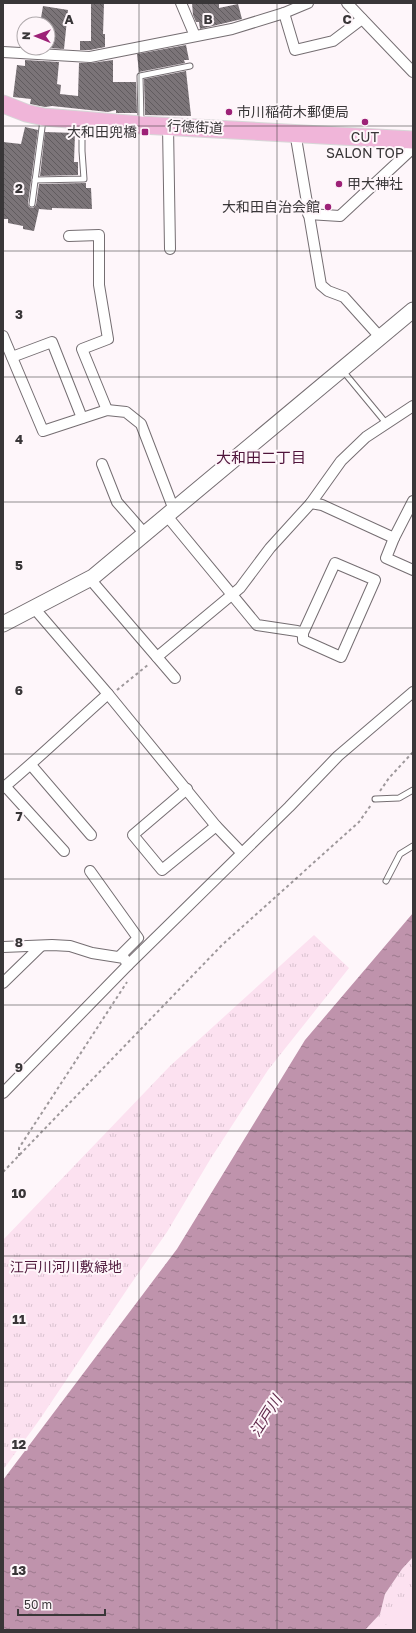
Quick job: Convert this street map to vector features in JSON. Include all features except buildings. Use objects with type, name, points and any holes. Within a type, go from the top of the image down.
[{"type":"main road","name":"行徳街道","points":[[3,104],[26,113],[44,117],[142,125],[295,132],[413,140]]},
{"type":"street","points":[[181,3],[195,36]]},
{"type":"street","points":[[3,52],[90,57],[232,29],[284,13],[308,3]]},
{"type":"street","points":[[347,3],[412,71]]},
{"type":"street","points":[[284,13],[295,50],[333,41],[362,19]]},
{"type":"street","points":[[168,126],[170,249]]},
{"type":"street","points":[[295,132],[321,285],[328,291],[344,297],[380,337]]},
{"type":"street","points":[[308,214],[340,216],[413,148]]},
{"type":"street","points":[[69,236],[99,235],[99,285],[108,339],[82,349],[107,410]]},
{"type":"street","points":[[3,624],[90,578],[146,534],[413,310]]},
{"type":"street","points":[[3,336],[43,431],[107,410],[126,412],[141,424],[170,513],[232,594],[258,625],[297,630],[303,633]]},
{"type":"street","points":[[12,357],[52,342],[82,418]]},
{"type":"street","points":[[157,657],[240,588],[270,548],[311,503],[341,461],[366,437],[413,406]]},
{"type":"street","points":[[102,464],[117,502],[146,534]]},
{"type":"street","points":[[413,501],[394,538],[386,558],[413,570]]},
{"type":"street","points":[[311,503],[322,505],[394,538]]},
{"type":"street","points":[[335,563],[376,580],[341,657],[303,640],[303,633],[335,563]]},
{"type":"street","points":[[90,578],[175,678]]},
{"type":"street","points":[[34,608],[109,695],[216,826],[238,849]]},
{"type":"street","points":[[3,1093],[128,965],[289,807],[338,756],[413,692]]},
{"type":"street","points":[[64,851],[5,784],[31,765],[68,729],[109,695]]},
{"type":"street","points":[[31,765],[91,835]]},
{"type":"street","points":[[187,789],[133,835],[162,870],[216,826]]},
{"type":"street","points":[[90,871],[138,938],[119,957]]},
{"type":"street","points":[[3,983],[41,946]]},
{"type":"street","points":[[3,947],[70,946],[92,953],[124,958],[128,965]]},
{"type":"lane","points":[[142,125],[140,76],[190,66]]},
{"type":"lane","points":[[32,204],[44,117]]},
{"type":"lane","points":[[35,180],[84,179],[82,120]]},
{"type":"lane","points":[[342,369],[386,423]]},
{"type":"lane","points":[[375,799],[399,798],[413,790]]},
{"type":"lane","points":[[386,881],[400,854],[413,846]]},
{"type":"path","points":[[109,695],[157,657]]},
{"type":"path","points":[[3,1172],[222,945],[359,822],[389,778],[413,752]]},
{"type":"path","points":[[19,1156],[19,1148],[134,972],[128,965]]},
{"type":"green space","name":"江戸川河川敷緑地","points":[[314,935],[349,968],[268,1070],[211,1158],[167,1232],[40,1419],[3,1470],[3,1240],[170,1066]]},
{"type":"green space","points":[[413,1557],[413,1630],[365,1630],[380,1614],[385,1594],[402,1569]]},
{"type":"green space","points":[[413,1585],[413,1630],[382,1630],[384,1628]]},
{"type":"water","name":"江戸川","points":[[413,913],[413,1557],[402,1569],[385,1594],[380,1614],[365,1630],[3,1630],[3,1480],[177,1249],[305,1040]]},
{"type":"place","name":"市川稲荷木郵便局","points":[[229,112]]},
{"type":"place","name":"CUT SALON TOP","points":[[365,122]]},
{"type":"place","name":"大和田兜橋","points":[[145,132]]},
{"type":"place","name":"甲大神社","points":[[339,184]]},
{"type":"place","name":"大和田自治会館","points":[[328,207]]},
{"type":"district","name":"大和田二丁目","points":[[261,458]]}]
